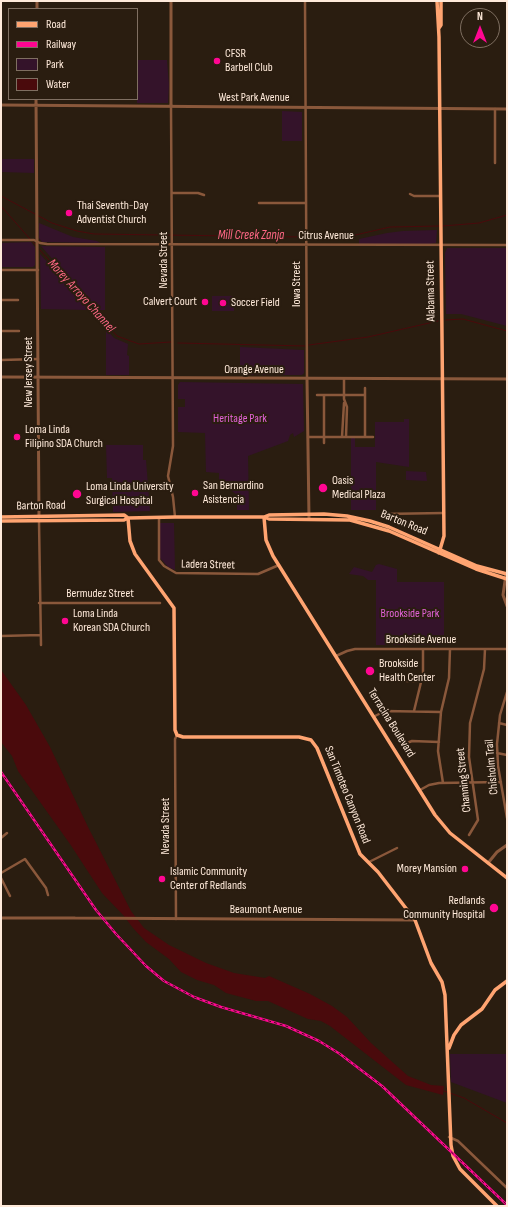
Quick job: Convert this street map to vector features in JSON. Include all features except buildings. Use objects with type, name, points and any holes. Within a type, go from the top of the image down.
[{"type":"main road","name":"Alabama Street","points":[[437,1],[437,25],[439,28]]},
{"type":"main road","name":"Alabama Street","points":[[439,551],[444,536],[439,109],[439,28],[441,1]]},
{"type":"main road","name":"Barton Road","points":[[1,521],[124,515],[128,518],[264,517],[269,519],[336,515],[389,531],[439,551],[476,570],[506,577]]},
{"type":"main road","name":"Barton Road","points":[[1,517],[39,518]]},
{"type":"main road","name":"Terracina Boulevard","points":[[264,517],[266,540],[279,565],[435,814],[450,832],[507,878]]},
{"type":"main road","points":[[128,518],[130,541],[135,554],[174,608],[175,730],[177,735]]},
{"type":"main road","name":"San Timoteo Canyon Road","points":[[177,735],[183,737],[300,737],[311,740],[317,748],[360,854],[378,872],[416,920],[431,963],[442,982],[445,991],[450,1137],[452,1153],[456,1163],[477,1187],[497,1206]]},
{"type":"main road","points":[[448,1050],[459,1027],[482,1009],[495,990],[507,981]]},
{"type":"street","name":"Nevada Street","points":[[172,1],[171,106],[173,193],[173,446],[168,476],[173,497],[175,517]]},
{"type":"street","name":"Iowa Street","points":[[305,1],[309,517]]},
{"type":"street","name":"New Jersey Street","points":[[36,100],[40,645]]},
{"type":"street","name":"West Park Avenue","points":[[1,105],[507,109]]},
{"type":"street","points":[[495,109],[495,163]]},
{"type":"street","points":[[173,193],[198,193],[204,195]]},
{"type":"street","points":[[410,194],[414,196],[440,196]]},
{"type":"street","points":[[259,203],[306,203]]},
{"type":"street","name":"Citrus Avenue","points":[[1,240],[34,240],[47,244],[507,245]]},
{"type":"street","points":[[1,270],[38,270]]},
{"type":"street","points":[[1,300],[18,300]]},
{"type":"street","points":[[1,331],[19,331]]},
{"type":"street","points":[[1,360],[38,359]]},
{"type":"street","name":"Orange Avenue","points":[[1,377],[507,379]]},
{"type":"street","points":[[342,437],[344,379]]},
{"type":"street","points":[[365,388],[365,437]]},
{"type":"street","points":[[317,394],[365,395]]},
{"type":"street","points":[[324,394],[324,444]]},
{"type":"street","points":[[344,403],[347,407],[346,437]]},
{"type":"street","points":[[308,437],[373,437]]},
{"type":"street","points":[[382,514],[444,513]]},
{"type":"street","name":"Ladera Street","points":[[159,517],[159,560],[164,566],[176,573],[258,574],[279,565]]},
{"type":"street","points":[[506,577],[503,595],[507,606]]},
{"type":"street","name":"Bermudez Street","points":[[39,603],[160,603]]},
{"type":"street","points":[[1,636],[40,635]]},
{"type":"street","name":"Brookside Avenue","points":[[336,656],[352,649],[507,649]]},
{"type":"street","points":[[414,711],[421,681],[423,649]]},
{"type":"street","points":[[443,783],[438,756],[441,712],[449,678],[450,649]]},
{"type":"street","name":"Channing Street","points":[[469,836],[478,820],[468,755],[470,723],[484,669],[485,649]]},
{"type":"street","points":[[402,681],[421,681]]},
{"type":"street","name":"Chisholm Trail","points":[[507,692],[499,724],[497,754],[507,818]]},
{"type":"street","points":[[375,716],[385,711],[441,712]]},
{"type":"street","points":[[499,724],[507,725]]},
{"type":"street","name":"Nevada Street","points":[[176,919],[175,739],[177,735]]},
{"type":"street","points":[[402,745],[412,741],[439,742]]},
{"type":"street","points":[[497,754],[507,755]]},
{"type":"street","points":[[420,790],[433,784],[443,783],[501,782]]},
{"type":"street","points":[[1,838],[8,833]]},
{"type":"street","points":[[488,863],[497,852],[507,845]]},
{"type":"street","points":[[368,862],[397,848]]},
{"type":"street","points":[[1,873],[25,859],[46,888],[48,894]]},
{"type":"street","points":[[1,878],[10,896]]},
{"type":"street","name":"Beaumont Avenue","points":[[1,918],[416,920]]},
{"type":"street","points":[[450,1137],[458,1141],[507,1188]]},
{"type":"green space","points":[[138,60],[167,60],[169,85],[168,103],[137,103]]},
{"type":"green space","points":[[282,111],[302,112],[302,141],[282,141]]},
{"type":"green space","points":[[1,159],[34,159],[34,173],[1,172]]},
{"type":"green space","points":[[39,223],[73,237],[97,241],[100,243],[42,242],[39,238]]},
{"type":"green space","points":[[437,230],[436,243],[424,245],[359,244],[359,239],[387,233]]},
{"type":"green space","points":[[31,242],[35,247],[35,265],[33,267],[1,267],[1,243]]},
{"type":"green space","points":[[41,246],[105,247],[105,310],[97,310]]},
{"type":"green space","points":[[447,248],[507,248],[507,326],[461,314],[446,314],[445,253]]},
{"type":"green space","points":[[40,254],[91,310],[41,309]]},
{"type":"green space","name":"Soccer Field","points":[[212,296],[234,296],[234,311],[212,311]]},
{"type":"green space","points":[[106,329],[114,338],[128,344],[127,355],[129,356],[129,375],[106,375]]},
{"type":"green space","points":[[240,347],[304,350],[304,373],[302,375],[240,375]]},
{"type":"green space","name":"Heritage Park","points":[[180,382],[303,384],[304,431],[294,437],[293,433],[290,435],[288,441],[248,456],[249,510],[237,510],[237,495],[227,487],[219,487],[219,473],[206,472],[205,433],[178,432],[178,407],[185,407],[185,399],[178,399],[178,385]]},
{"type":"green space","points":[[404,419],[409,419],[409,467],[376,462],[376,510],[351,510],[351,438],[355,438],[355,447],[375,447],[375,422],[404,422]]},
{"type":"green space","points":[[106,445],[143,445],[143,460],[146,460],[150,511],[113,512],[112,478],[107,478]]},
{"type":"green space","points":[[406,471],[426,472],[427,481],[406,480]]},
{"type":"green space","points":[[160,523],[174,523],[175,570],[168,567],[160,558]]},
{"type":"green space","name":"Brookside Park","points":[[379,564],[397,569],[397,582],[444,582],[444,645],[376,645],[376,580],[368,580],[363,576],[349,574],[354,567],[372,572],[376,565]]},
{"type":"green space","points":[[450,1054],[507,1054],[507,1103],[451,1082]]},
{"type":"water","points":[[1,670],[26,705],[50,747],[88,827],[131,911],[144,928],[169,945],[206,963],[234,973],[265,978],[269,976],[310,994],[332,1006],[347,1017],[371,1043],[408,1076],[431,1085],[444,1086],[443,1095],[406,1085],[330,1026],[321,1021],[308,1019],[268,1001],[256,1001],[226,993],[214,985],[197,980],[181,972],[169,959],[146,942],[102,893],[70,844],[18,771],[12,756],[1,742]]},
{"type":"waterway","name":"Mill Creek Zanja","points":[[1,196],[52,223],[77,231],[94,234],[305,237]]},
{"type":"waterway","name":"Morey Arroyo Channel","points":[[1,206],[30,239]]},
{"type":"waterway","name":"Mill Creek Zanja","points":[[443,226],[479,223],[507,215]]},
{"type":"waterway","name":"Mill Creek Zanja","points":[[308,237],[351,236],[390,227],[440,226]]},
{"type":"waterway","name":"Morey Arroyo Channel","points":[[33,242],[36,245]]},
{"type":"waterway","name":"Morey Arroyo Channel","points":[[40,250],[117,336],[139,344],[171,342]]},
{"type":"waterway","name":"Morey Arroyo Channel","points":[[446,320],[463,319],[507,331]]},
{"type":"waterway","name":"Morey Arroyo Channel","points":[[309,345],[368,337],[438,321]]},
{"type":"waterway","name":"Morey Arroyo Channel","points":[[178,343],[305,346]]},
{"type":"waterway","points":[[444,1091],[464,1098],[507,1123]]},
{"type":"railway","points":[[1,772],[96,910],[146,966],[164,981],[194,997],[221,1007],[286,1026],[319,1041],[340,1054],[382,1086],[507,1205]]},
{"type":"place","name":"CFSR Barbell Club","points":[[217,61]]},
{"type":"place","name":"Thai Seventh-Day Adventist Church","points":[[69,213]]},
{"type":"place","name":"Calvert Court","points":[[205,302]]},
{"type":"place","name":"Soccer Field","points":[[223,303]]},
{"type":"place","name":"Loma Linda Filipino SDA Church","points":[[17,437]]},
{"type":"place","name":"Oasis Medical Plaza","points":[[323,488]]},
{"type":"place","name":"San Bernardino Asistencia","points":[[195,493]]},
{"type":"place","name":"Loma Linda University Surgical Hospital","points":[[77,494]]},
{"type":"place","name":"Loma Linda Korean SDA Church","points":[[65,621]]},
{"type":"place","name":"Brookside Health Center","points":[[370,671]]},
{"type":"place","name":"Morey Mansion","points":[[465,869]]},
{"type":"place","name":"Islamic Community Center of Redlands","points":[[162,879]]},
{"type":"place","name":"Redlands Community Hospital","points":[[494,908]]}]
